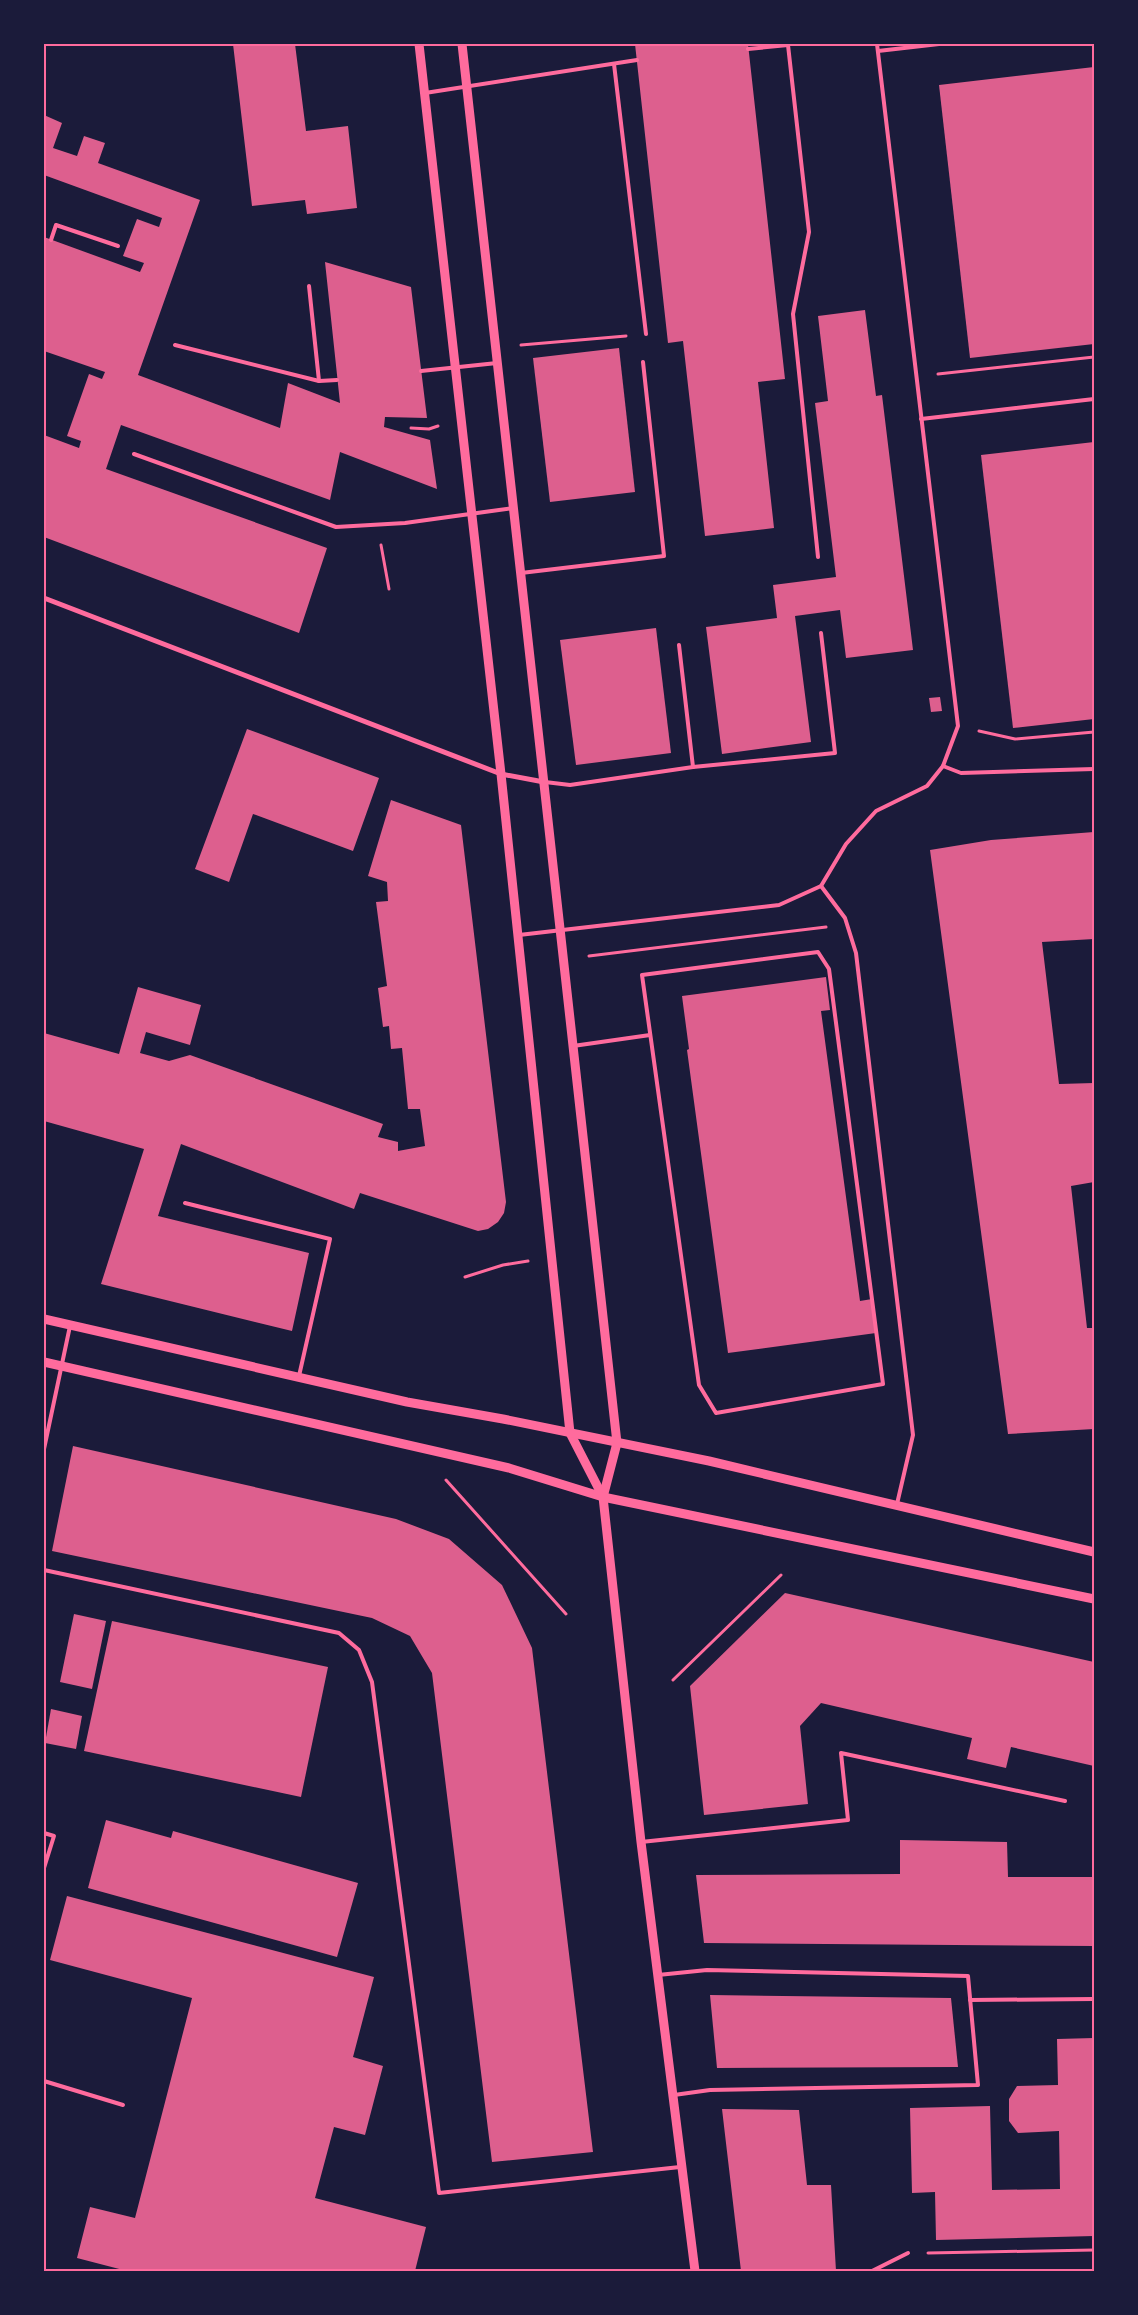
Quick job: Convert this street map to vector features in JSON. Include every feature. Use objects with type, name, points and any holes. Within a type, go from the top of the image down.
[{"type":"street","points":[[419,44],[501,774],[570,1433],[603,1497],[642,1842],[695,2271]]},
{"type":"street","points":[[462,44],[617,1443],[603,1497]]},
{"type":"street","points":[[44,598],[501,774],[544,782]]},
{"type":"street","points":[[44,1319],[407,1402],[503,1418],[709,1461],[1094,1552]]},
{"type":"street","points":[[44,1362],[508,1468],[603,1497],[1094,1599]]},
{"type":"lane","points":[[517,936],[779,905],[821,886],[846,844],[876,811],[927,786],[943,766],[958,726],[877,44]]},
{"type":"lane","points":[[878,51],[939,44]]},
{"type":"lane","points":[[748,49],[788,45],[809,232],[793,314],[818,557]]},
{"type":"lane","points":[[425,93],[637,60]]},
{"type":"lane","points":[[614,64],[646,334]]},
{"type":"lane","points":[[51,240],[56,225],[118,246]]},
{"type":"lane","points":[[309,286],[319,382]]},
{"type":"lane","points":[[176,345],[319,382],[337,380]]},
{"type":"lane","points":[[521,573],[664,556],[643,362]]},
{"type":"lane","points":[[420,371],[497,363]]},
{"type":"lane","points":[[921,419],[1094,398]]},
{"type":"lane","points":[[134,454],[336,527],[405,523],[513,508]]},
{"type":"lane","points":[[544,782],[570,785],[694,767],[835,753],[821,633]]},
{"type":"lane","points":[[679,645],[694,767]]},
{"type":"lane","points":[[943,766],[960,773],[1094,769]]},
{"type":"lane","points":[[821,886],[845,918],[856,953],[913,1434],[897,1506]]},
{"type":"lane","points":[[818,952],[830,969],[883,1384],[716,1413],[699,1385],[650,1035],[642,975],[818,952]]},
{"type":"lane","points":[[573,1046],[650,1035]]},
{"type":"lane","points":[[185,1203],[330,1240],[298,1378]]},
{"type":"lane","points":[[44,1448],[70,1325]]},
{"type":"lane","points":[[44,1570],[339,1633],[360,1650],[372,1682],[440,2193],[683,2167]]},
{"type":"lane","points":[[642,1842],[848,1820],[841,1753],[1065,1801]]},
{"type":"lane","points":[[44,1833],[54,1836],[44,1868]]},
{"type":"lane","points":[[658,1976],[707,1970],[968,1976],[978,2086],[710,2090],[674,2095]]},
{"type":"lane","points":[[970,2000],[1094,1998]]},
{"type":"lane","points":[[44,2081],[123,2105]]},
{"type":"lane","points":[[872,2271],[908,2253]]},
{"type":"path","points":[[522,345],[646,334]]},
{"type":"path","points":[[916,376],[1094,357]]},
{"type":"path","points":[[410,428],[429,428],[444,425]]},
{"type":"path","points":[[384,560],[389,588]]},
{"type":"path","points":[[958,726],[1014,739],[1094,732]]},
{"type":"path","points":[[589,956],[826,927]]},
{"type":"path","points":[[466,1277],[504,1265],[531,1260]]},
{"type":"path","points":[[446,1479],[566,1614]]},
{"type":"path","points":[[673,1680],[781,1575]]},
{"type":"path","points":[[908,2253],[1094,2250]]},
{"type":"building","points":[[233,44],[295,44],[306,131],[348,126],[357,208],[307,214],[305,200],[252,206]]},
{"type":"building","points":[[635,44],[748,44],[785,379],[758,382],[774,528],[705,536],[683,341],[668,343]]},
{"type":"building","points":[[1094,67],[1094,344],[970,358],[939,85]]},
{"type":"building","points":[[44,115],[62,123],[53,148],[77,156],[84,136],[105,143],[98,163],[200,200],[138,375],[280,428],[288,383],[340,403],[325,262],[411,287],[427,418],[385,417],[384,427],[430,440],[437,489],[340,452],[330,500],[121,425],[106,469],[327,548],[299,633],[44,537],[44,435],[79,448],[81,441],[67,436],[89,374],[102,379],[105,372],[44,351],[44,237],[140,272],[144,263],[123,256],[137,219],[159,227],[162,218],[44,175]]},
{"type":"building","points":[[865,310],[876,396],[882,395],[913,650],[846,658],[840,610],[795,616],[811,742],[722,754],[706,627],[777,618],[773,585],[836,577],[815,403],[828,401],[818,316]]},
{"type":"building","points":[[619,348],[635,492],[550,502],[533,358]]},
{"type":"building","points":[[1094,442],[1094,719],[1013,728],[981,455]]},
{"type":"building","points":[[656,628],[671,753],[576,765],[560,640]]},
{"type":"building","points":[[940,697],[942,711],[931,712],[929,698]]},
{"type":"building","points":[[247,729],[379,778],[353,851],[253,814],[229,882],[195,869]]},
{"type":"building","points":[[391,800],[461,825],[506,1202],[504,1213],[498,1222],[488,1229],[478,1231],[360,1193],[354,1209],[181,1144],[158,1216],[309,1253],[292,1331],[101,1284],[144,1149],[44,1121],[44,1033],[119,1054],[138,987],[201,1005],[190,1045],[146,1032],[140,1053],[169,1061],[190,1055],[383,1124],[378,1137],[398,1142],[398,1151],[425,1146],[420,1109],[408,1109],[402,1048],[391,1049],[389,1026],[383,1027],[378,988],[387,986],[376,902],[388,901],[387,882],[368,876]]},
{"type":"building","points":[[1094,832],[1094,939],[1042,942],[1059,1084],[1094,1083],[1094,1182],[1071,1186],[1087,1328],[1094,1328],[1094,1429],[1008,1434],[930,850],[991,840]]},
{"type":"building","points":[[826,977],[830,1010],[821,1011],[860,1301],[872,1299],[876,1333],[728,1353],[687,1050],[689,1049],[682,996]]},
{"type":"building","points":[[73,1446],[396,1519],[449,1539],[502,1585],[532,1648],[593,2152],[492,2162],[432,1673],[410,1636],[372,1618],[52,1551]]},
{"type":"building","points":[[785,1593],[1094,1662],[1094,1766],[1011,1747],[1006,1768],[967,1759],[972,1738],[821,1703],[800,1726],[808,1804],[704,1815],[690,1686]]},
{"type":"building","points":[[74,1614],[106,1621],[92,1689],[60,1682]]},
{"type":"building","points":[[112,1621],[328,1667],[301,1797],[84,1751]]},
{"type":"building","points":[[51,1709],[82,1716],[76,1749],[45,1743]]},
{"type":"building","points":[[106,1820],[171,1838],[173,1831],[358,1883],[337,1957],[88,1888]]},
{"type":"building","points":[[900,1840],[1007,1842],[1008,1877],[1094,1877],[1094,1946],[704,1943],[696,1875],[900,1874]]},
{"type":"building","points":[[67,1896],[374,1977],[353,2057],[383,2066],[365,2135],[334,2127],[315,2198],[426,2227],[415,2271],[127,2271],[77,2258],[90,2207],[135,2218],[192,1998],[50,1960]]},
{"type":"building","points":[[710,1995],[951,1998],[958,2067],[717,2068]]},
{"type":"building","points":[[1094,2038],[1094,2236],[936,2240],[935,2192],[912,2193],[910,2108],[990,2106],[992,2190],[1060,2189],[1059,2131],[1018,2133],[1009,2121],[1009,2099],[1017,2086],[1058,2085],[1057,2039]]},
{"type":"building","points":[[722,2109],[799,2110],[807,2185],[831,2185],[836,2271],[741,2271]]}]
